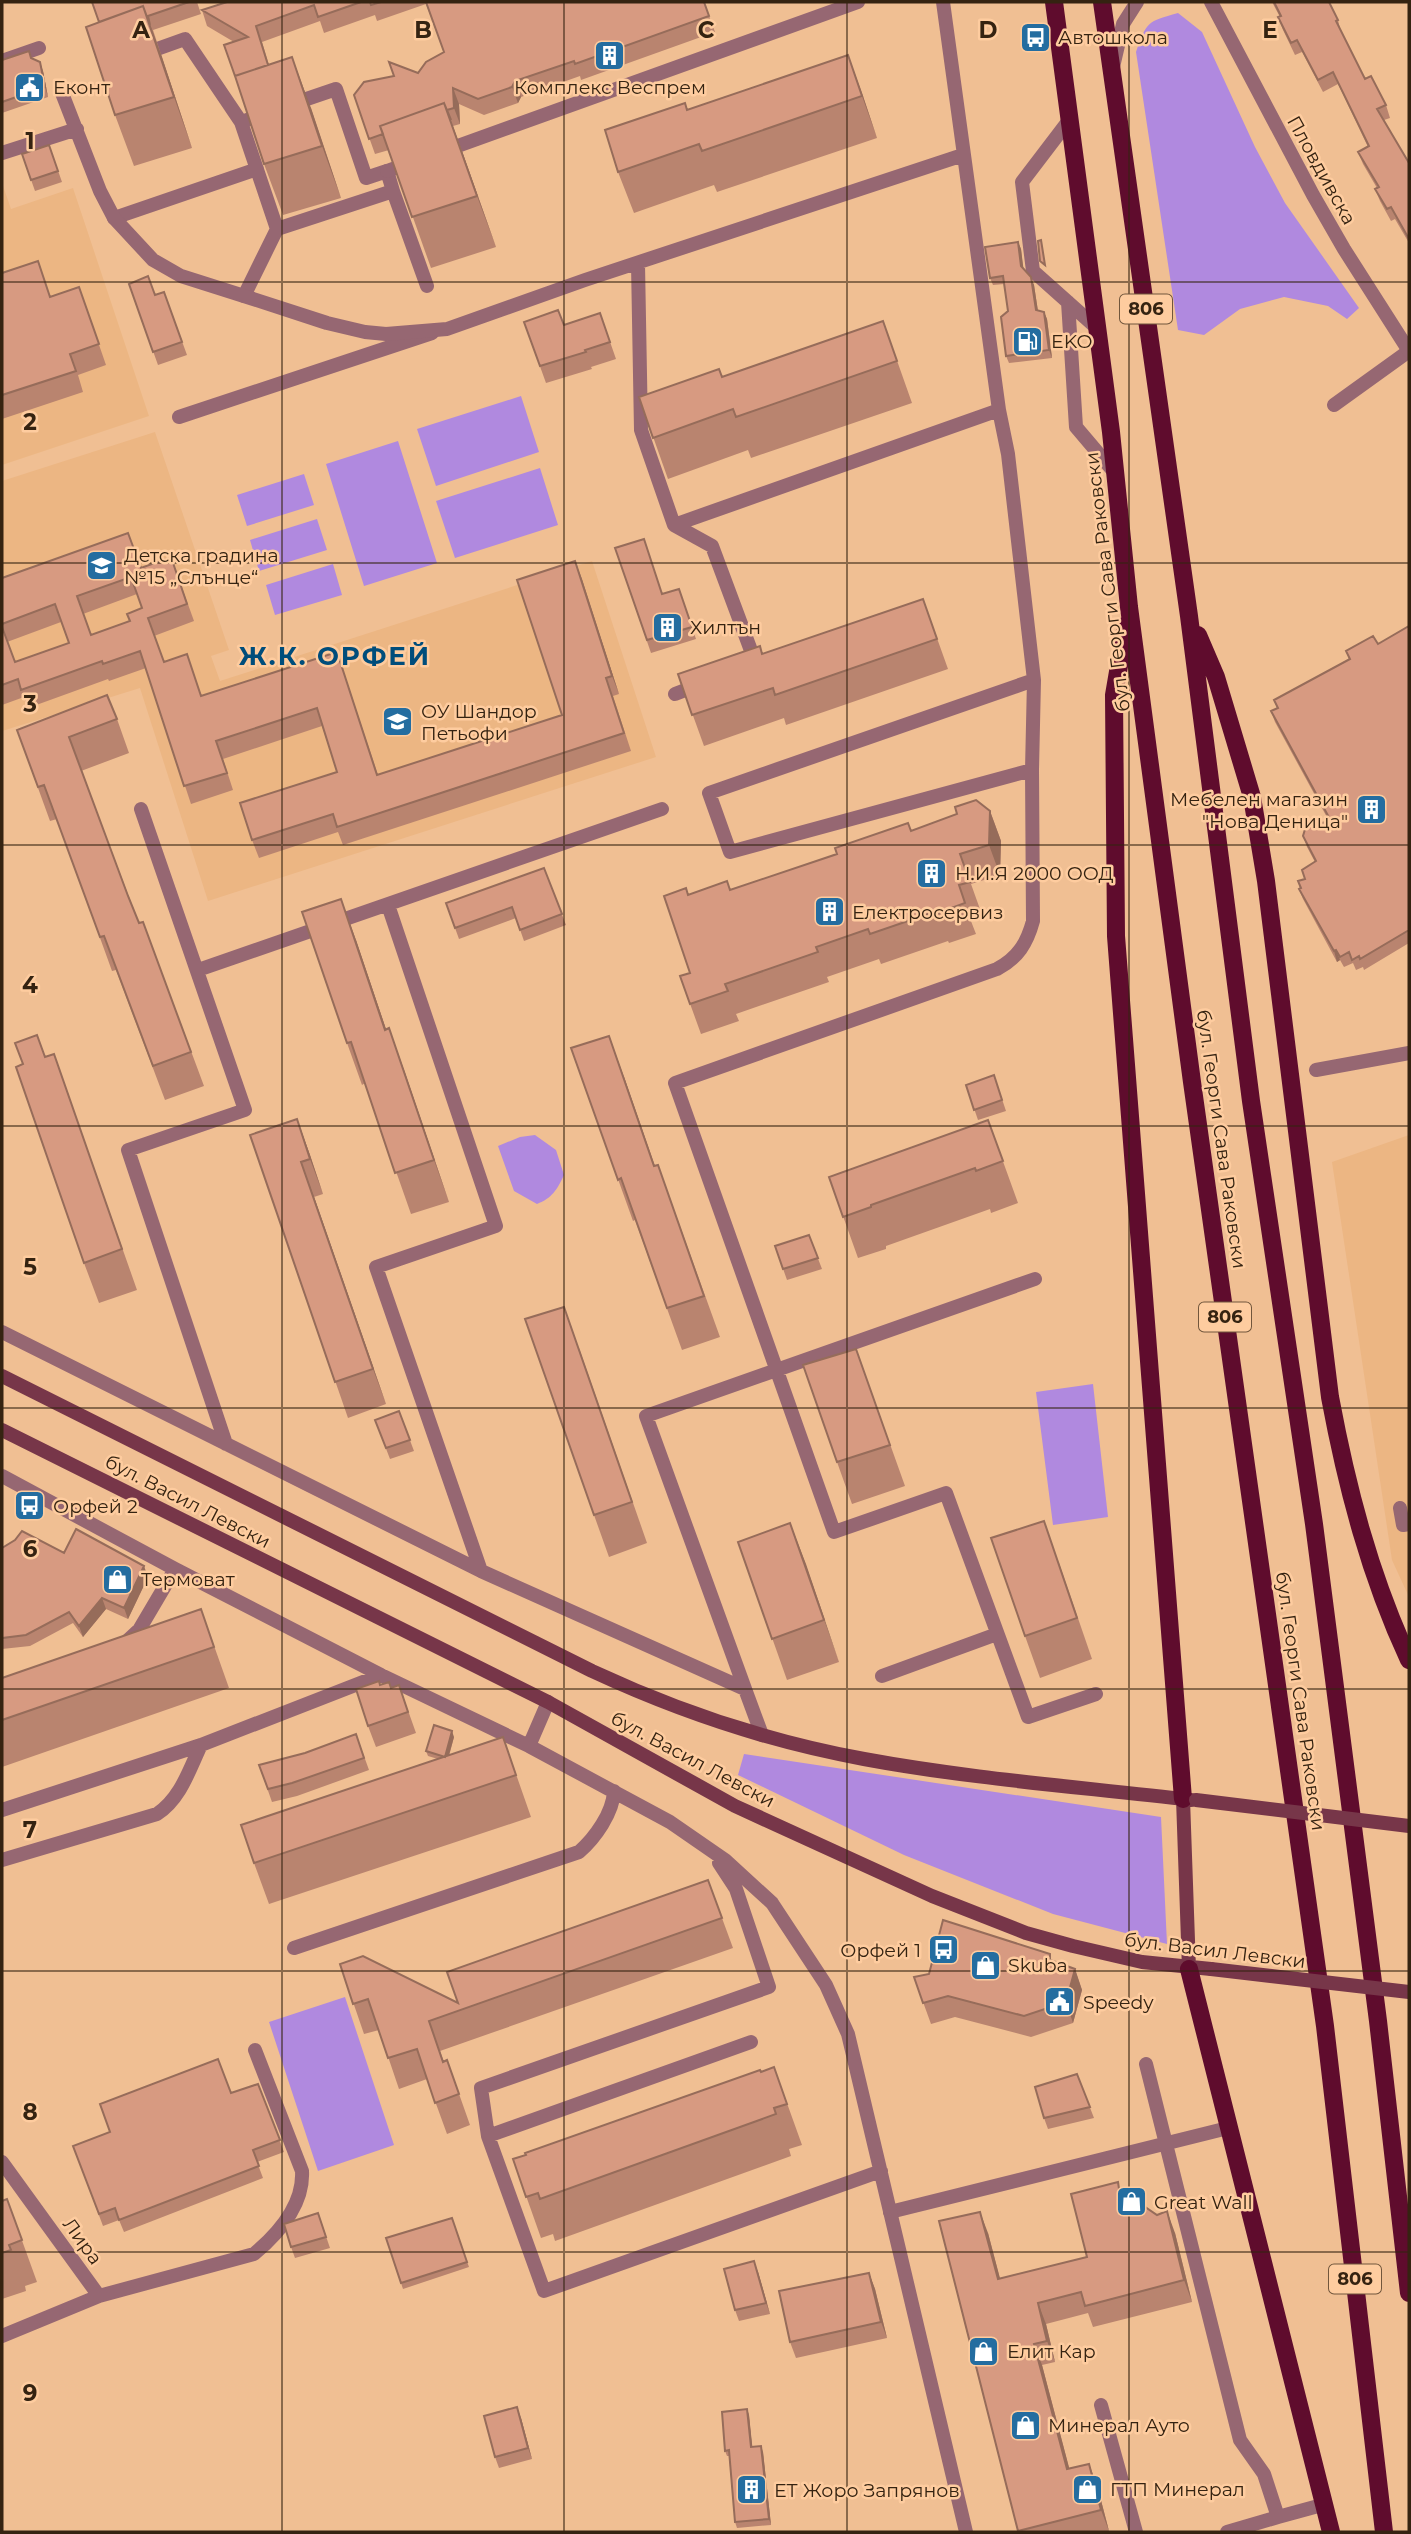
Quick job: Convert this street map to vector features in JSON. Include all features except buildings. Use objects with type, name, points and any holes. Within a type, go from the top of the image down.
[{"type":"main road","name":"бул. Георги Сава Раковски","points":[[1054,2],[1098,329],[1129,607],[1192,1082],[1325,2025],[1384,2532]]},
{"type":"main road","name":"бул. Георги Сава Раковски","points":[[1102,2],[1189,616],[1251,1101],[1316,1538],[1378,2021],[1409,2293]]},
{"type":"main road","points":[[1129,607],[1114,695],[1116,936],[1189,1799],[1189,1969],[1322,2505],[1331,2532]]},
{"type":"main road","points":[[1189,616],[1216,677],[1252,797],[1266,881],[1330,1397],[1360,1533],[1373,1573],[1409,1660]]},
{"type":"main road","name":"бул. Васил Левски","points":[[2,1376],[611,1680],[675,1706],[762,1735],[863,1759],[991,1777],[1409,1826]]},
{"type":"main road","name":"бул. Васил Левски","points":[[2,1430],[548,1702],[735,1806],[932,1896],[1038,1936],[1118,1958],[1189,1969],[1211,1969],[1409,1992]]},
{"type":"street","points":[[241,122],[336,89],[366,178],[858,2]]},
{"type":"street","points":[[943,2],[1007,454],[1034,680],[1034,921],[1024,945],[1008,963],[968,980],[675,1083],[834,1532],[946,1493],[1028,1717],[1096,1694]]},
{"type":"street","points":[[1113,68],[1123,24],[1137,2]]},
{"type":"street","name":"Пловдивска","points":[[1211,2],[1313,195],[1409,351]]},
{"type":"street","points":[[126,60],[185,39],[241,122],[277,229],[244,296]]},
{"type":"street","points":[[2,61],[39,48]]},
{"type":"street","points":[[60,88],[100,191],[114,218],[153,260],[181,276],[365,332],[406,334],[447,328]]},
{"type":"street","points":[[1070,119],[1022,181],[1033,271],[1098,329]]},
{"type":"street","points":[[2,153],[77,129]]},
{"type":"street","points":[[179,416],[963,155]]},
{"type":"street","points":[[114,218],[257,169]]},
{"type":"street","points":[[387,171],[427,286]]},
{"type":"street","points":[[277,229],[393,191]]},
{"type":"street","points":[[638,264],[647,428],[674,525],[712,546],[756,664],[744,668]]},
{"type":"street","points":[[1068,302],[1076,426],[1115,473]]},
{"type":"street","points":[[1334,405],[1409,351]]},
{"type":"street","points":[[674,525],[999,410]]},
{"type":"street","points":[[1032,770],[730,852],[709,793],[1034,680]]},
{"type":"street","points":[[675,694],[710,681]]},
{"type":"street","points":[[141,809],[245,1110],[128,1150],[226,1444]]},
{"type":"street","points":[[198,970],[662,810]]},
{"type":"street","points":[[388,905],[496,1226],[376,1267],[481,1572]]},
{"type":"street","points":[[1316,1070],[1409,1053]]},
{"type":"street","points":[[762,1735],[646,1416],[1035,1279]]},
{"type":"street","points":[[2,1332],[481,1572],[745,1689]]},
{"type":"street","points":[[2,1476],[174,1569],[381,1675],[529,1746],[670,1822],[724,1860],[772,1903],[826,1985],[848,2034],[966,2532]]},
{"type":"street","points":[[1400,1508],[1403,1525],[1409,1524]]},
{"type":"street","points":[[114,1648],[130,1641],[139,1630],[174,1569]]},
{"type":"street","points":[[882,1676],[997,1634]]},
{"type":"street","points":[[2,1810],[201,1745],[381,1675]]},
{"type":"street","points":[[529,1746],[548,1702]]},
{"type":"street","points":[[2,1860],[157,1814],[169,1806],[177,1795],[201,1745]]},
{"type":"street","points":[[294,1948],[579,1852],[590,1843],[603,1822],[613,1802],[614,1791]]},
{"type":"street","points":[[713,1853],[736,1889],[769,1987],[481,2088],[488,2136],[544,2291],[881,2171]]},
{"type":"street","points":[[488,2136],[751,2042]]},
{"type":"street","points":[[2,2336],[99,2296],[254,2254],[268,2242],[298,2203],[303,2186],[302,2171],[255,2050]]},
{"type":"street","points":[[1146,2064],[1240,2440],[1264,2474],[1278,2517]]},
{"type":"street","points":[[890,2212],[1228,2128]]},
{"type":"street","name":"Лира","points":[[2,2162],[99,2296]]},
{"type":"street","points":[[1101,2405],[1136,2532]]},
{"type":"street","points":[[1227,2532],[1322,2505]]},
{"type":"shaded area","points":[[1178,13],[1202,32],[1255,147],[1285,203],[1359,308],[1347,319],[1328,306],[1284,297],[1240,309],[1204,335],[1178,330],[1136,52],[1150,24]]},
{"type":"shaded area","points":[[2,183],[11,209],[73,188],[149,416],[2,465]]},
{"type":"shaded area","points":[[521,396],[539,452],[436,486],[417,429]]},
{"type":"shaded area","name":"ОУ Шандор Петьофи","points":[[155,432],[229,650],[211,656],[220,681],[592,561],[656,757],[208,901],[140,688],[2,731],[2,481]]},
{"type":"shaded area","points":[[398,441],[437,563],[364,586],[326,464]]},
{"type":"shaded area","points":[[540,468],[558,525],[455,558],[436,501]]},
{"type":"shaded area","points":[[304,474],[314,505],[247,526],[237,495]]},
{"type":"shaded area","points":[[317,519],[327,550],[259,571],[250,540]]},
{"type":"shaded area","points":[[333,564],[342,595],[275,615],[266,585]]},
{"type":"shaded area","points":[[535,1135],[556,1150],[564,1175],[554,1193],[537,1204],[514,1191],[498,1146],[520,1137]]},
{"type":"shaded area","points":[[1409,1135],[1409,1597],[1392,1560],[1332,1162]]},
{"type":"shaded area","points":[[1093,1384],[1108,1517],[1053,1525],[1036,1392]]},
{"type":"shaded area","points":[[744,1754],[1161,1817],[1167,1944],[1053,1914],[904,1855],[738,1775]]},
{"type":"shaded area","points":[[345,1997],[394,2145],[318,2171],[269,2022]]},
{"type":"place","name":"Автошкола","points":[[1035,37]]},
{"type":"place","name":"Комплекс Веспрем","points":[[610,56]]},
{"type":"place","name":"Еконт","points":[[30,87]]},
{"type":"place","name":"EKO","points":[[1028,341]]},
{"type":"place","name":"Детска градина №15 „Слънце“","points":[[101,566]]},
{"type":"place","name":"Хилтън","points":[[667,627]]},
{"type":"place","name":"ОУ Шандор Петьофи","points":[[398,722]]},
{"type":"place","name":"Мебелен магазин \"Нова Деница\"","points":[[1371,810]]},
{"type":"place","name":"Н.И.Я 2000 ООД","points":[[932,873]]},
{"type":"place","name":"Електросервиз","points":[[829,912]]},
{"type":"place","name":"Орфей 2","points":[[30,1506]]},
{"type":"place","name":"Термоват","points":[[118,1579]]},
{"type":"place","name":"Орфей 1","points":[[944,1950]]},
{"type":"place","name":"Skuba","points":[[985,1965]]},
{"type":"place","name":"Speedy","points":[[1060,2002]]},
{"type":"place","name":"Great Wall","points":[[1131,2202]]},
{"type":"place","name":"Елит Кар","points":[[984,2351]]},
{"type":"place","name":"Минерал Ауто","points":[[1025,2425]]},
{"type":"place","name":"ГТП Минерал","points":[[1087,2489]]},
{"type":"place","name":"ЕТ Жоро Запрянов","points":[[751,2490]]},
{"type":"district","name":"Ж.К. ОРФЕЙ","points":[[335,656]]}]
